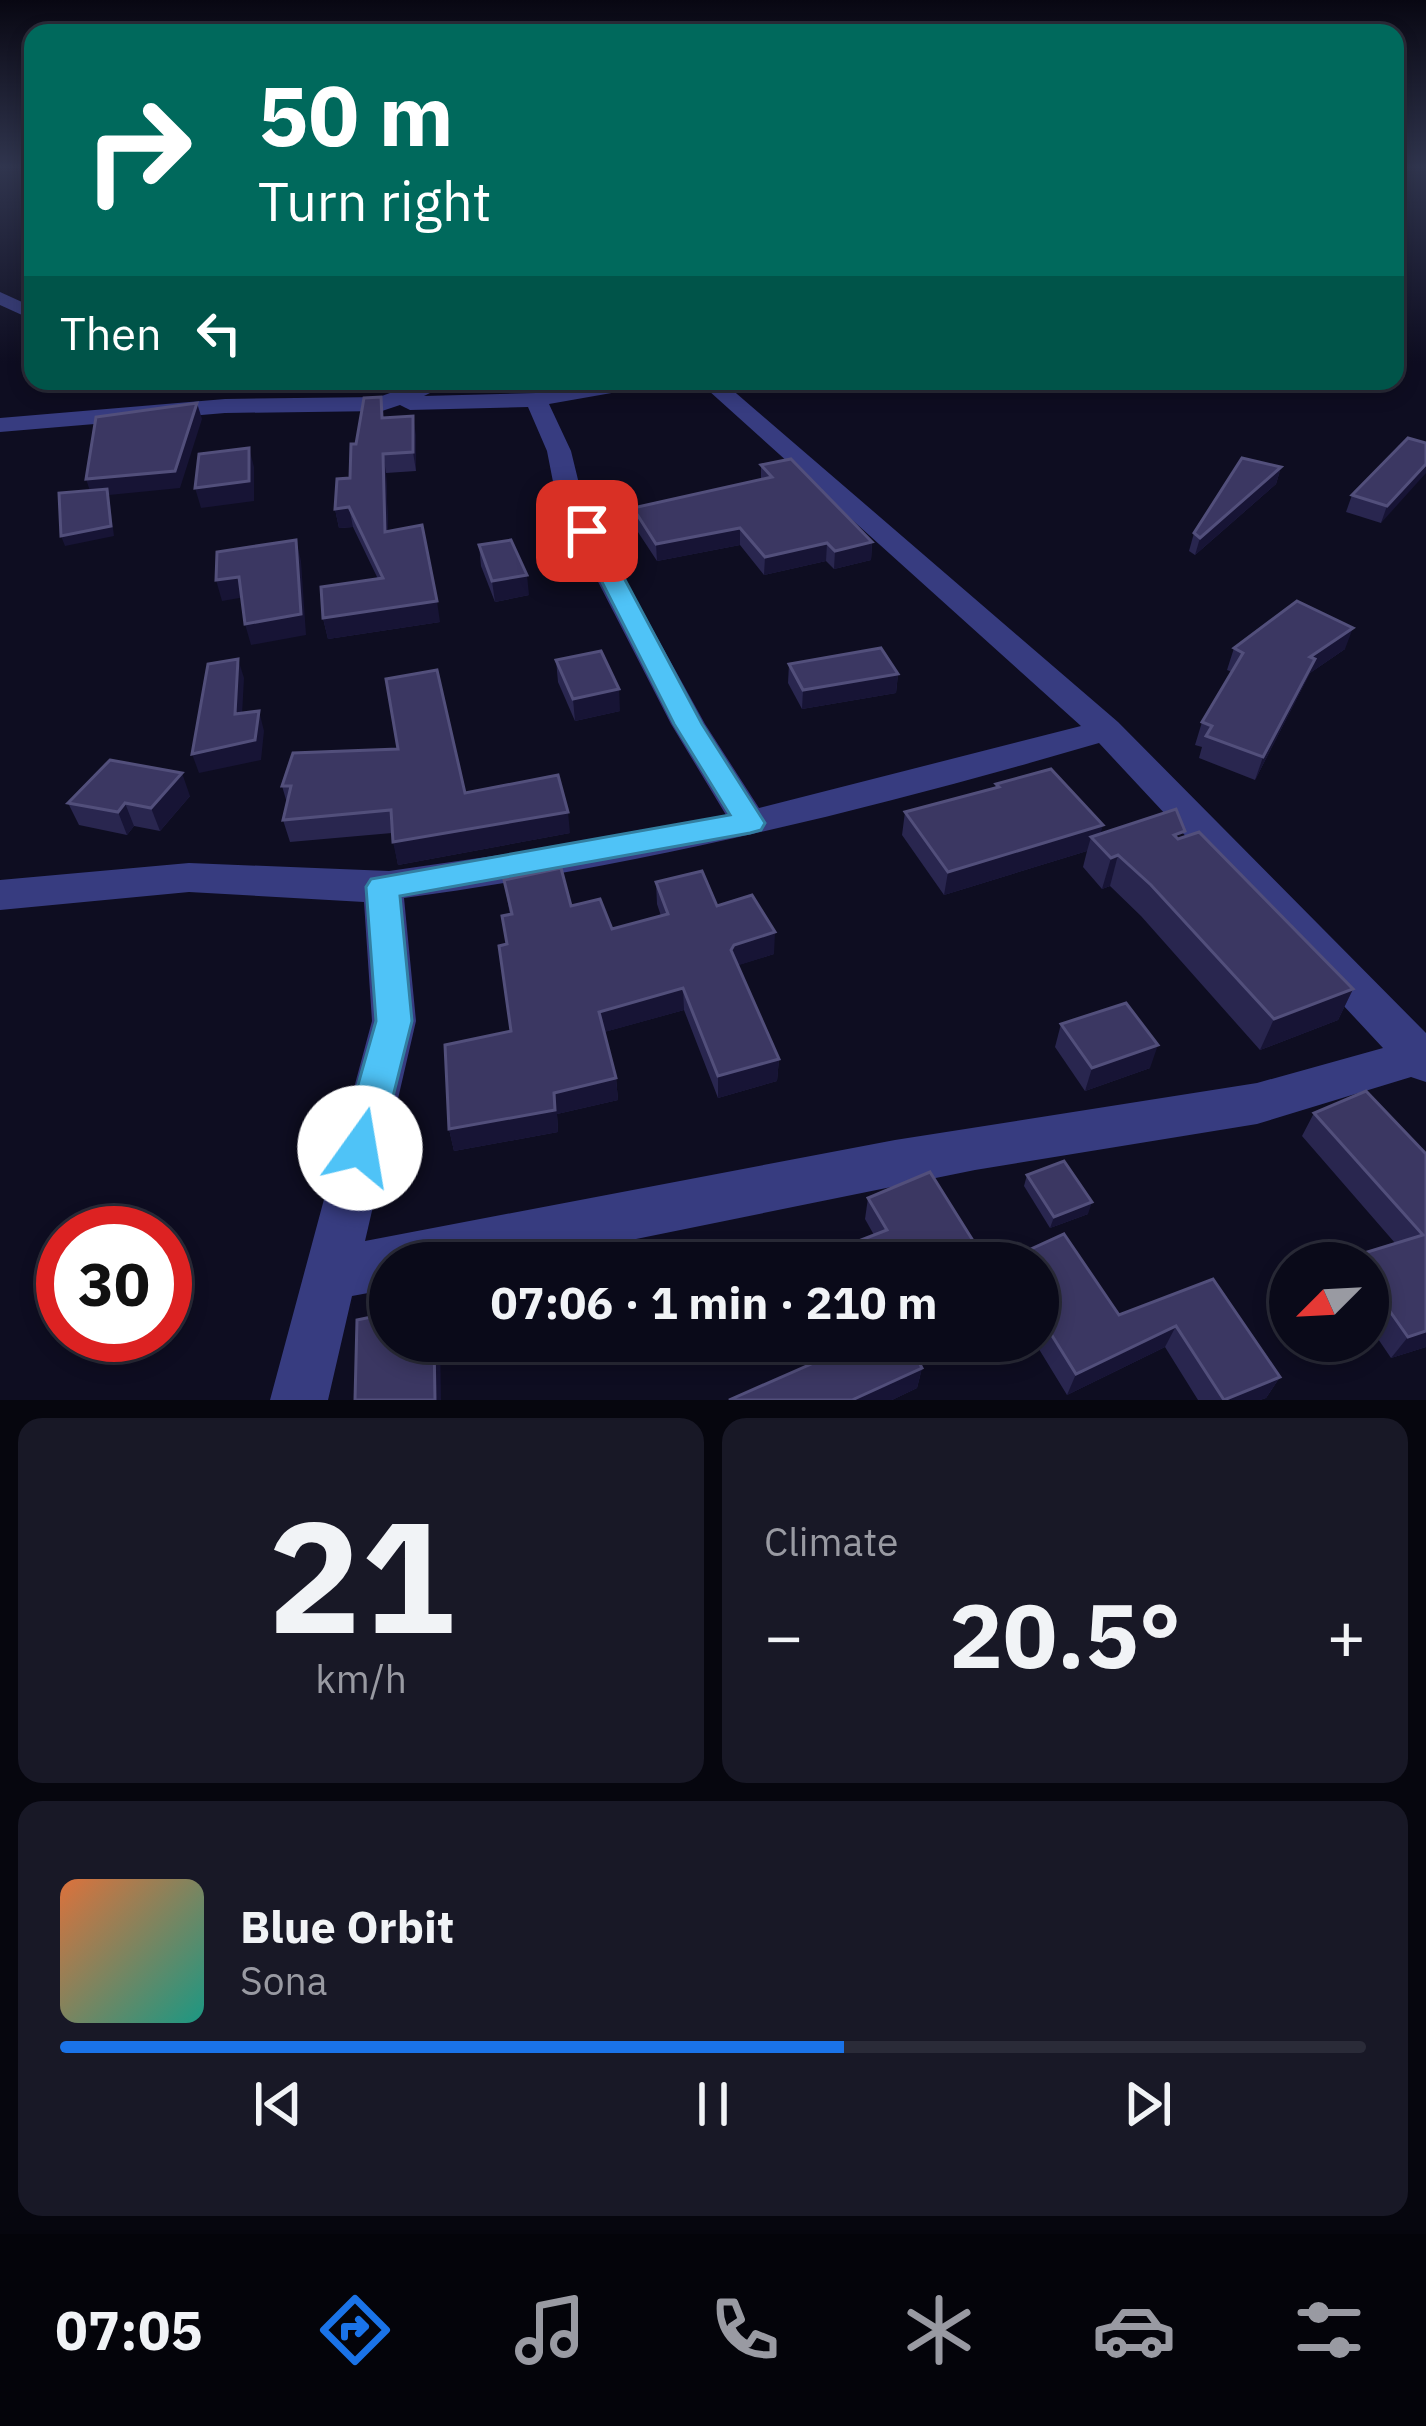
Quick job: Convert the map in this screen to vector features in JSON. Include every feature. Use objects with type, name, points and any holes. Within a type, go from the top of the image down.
[{"type":"street","points":[[382,404],[419,390]]},
{"type":"street","points":[[0,425],[225,406],[536,400],[591,390]]},
{"type":"street","points":[[334,1274],[976,1148],[1220,1108],[1422,1059],[1106,730],[720,390]]},
{"type":"street","points":[[536,400],[559,451],[568,491],[606,570],[688,724],[750,823]]},
{"type":"street","points":[[0,895],[140,878],[252,878],[383,887],[750,823],[894,792],[1106,730]]},
{"type":"street","points":[[299,1400],[394,1021],[383,887]]},
{"type":"building","points":[[381,397],[382,418],[413,416],[413,452],[383,454],[385,532],[422,525],[437,601],[323,618],[321,587],[383,578],[349,507],[335,509],[337,479],[350,478],[351,444],[356,444],[364,398]]},
{"type":"building","points":[[197,403],[175,471],[86,479],[96,417]]},
{"type":"building","points":[[1408,438],[1426,443],[1426,464],[1387,506],[1352,495]]},
{"type":"building","points":[[249,448],[249,481],[195,488],[199,454]]},
{"type":"building","points":[[1242,458],[1281,467],[1200,538],[1194,533]]},
{"type":"building","points":[[791,459],[872,542],[835,551],[827,543],[765,557],[740,528],[656,544],[633,508],[772,477],[761,465]]},
{"type":"building","points":[[107,489],[111,526],[61,536],[59,493]]},
{"type":"building","points":[[296,540],[301,614],[245,624],[239,577],[216,580],[217,552]]},
{"type":"building","points":[[511,540],[527,575],[492,581],[479,545]]},
{"type":"building","points":[[1297,601],[1353,628],[1310,657],[1315,659],[1263,757],[1206,736],[1212,726],[1202,722],[1243,653],[1234,648]]},
{"type":"building","points":[[881,648],[898,674],[803,690],[789,664]]},
{"type":"building","points":[[601,651],[619,689],[573,699],[556,660]]},
{"type":"building","points":[[238,659],[235,714],[259,711],[255,740],[192,754],[208,664]]},
{"type":"building","points":[[437,670],[465,793],[558,775],[568,812],[393,842],[391,810],[283,820],[291,786],[282,786],[293,753],[398,749],[386,679]]},
{"type":"building","points":[[110,760],[182,773],[151,808],[125,803],[118,812],[68,803]]},
{"type":"building","points":[[1051,769],[1103,825],[948,872],[905,812],[999,787],[996,784]]},
{"type":"building","points":[[1176,809],[1185,831],[1174,835],[1178,839],[1199,832],[1353,989],[1274,1019],[1151,885],[1118,855],[1111,858],[1091,837]]},
{"type":"building","points":[[561,868],[571,906],[600,899],[612,929],[668,914],[656,882],[702,871],[717,906],[752,895],[775,932],[731,950],[779,1059],[718,1076],[683,988],[599,1012],[616,1078],[554,1093],[555,1110],[449,1129],[445,1045],[511,1031],[499,946],[507,944],[502,916],[512,914],[504,880]]},
{"type":"building","points":[[1126,1003],[1158,1045],[1092,1068],[1061,1024]]},
{"type":"building","points":[[1366,1091],[1426,1154],[1426,1331],[1408,1337],[1389,1310],[1389,1245],[1423,1235],[1314,1113]]},
{"type":"building","points":[[1064,1161],[1092,1202],[1054,1217],[1027,1175]]},
{"type":"building","points":[[930,1172],[974,1242],[856,1242],[887,1230],[868,1198]]},
{"type":"building","points":[[1064,1234],[1119,1315],[1213,1279],[1280,1377],[1224,1400],[1176,1326],[1076,1374],[1059,1347],[1059,1242],[1047,1242]]},
{"type":"building","points":[[369,1317],[369,1362],[434,1362],[435,1400],[355,1400],[357,1320]]},
{"type":"building","points":[[816,1362],[919,1362],[922,1368],[852,1400],[729,1400]]},
{"type":"route","points":[[360,1148],[394,1021],[383,887],[750,823],[688,724],[587,531]]}]
